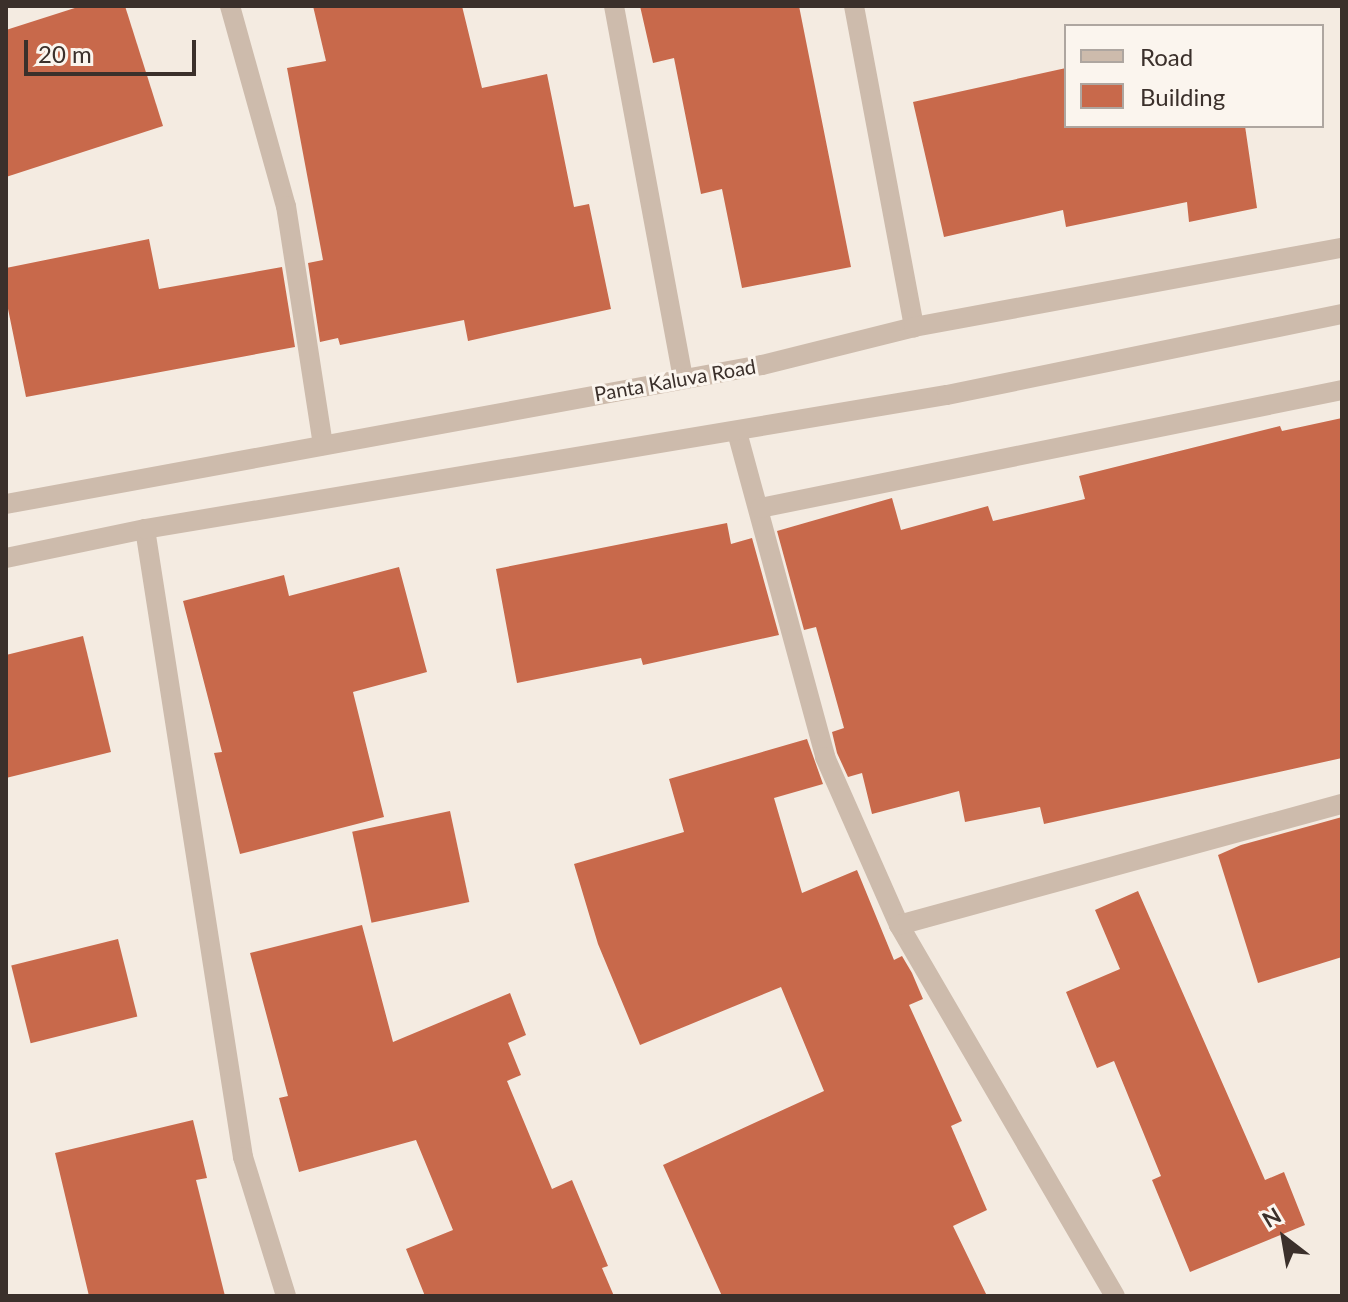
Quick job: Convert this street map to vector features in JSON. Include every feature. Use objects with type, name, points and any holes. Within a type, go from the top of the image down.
[{"type":"street","points":[[614,6],[683,379]]},
{"type":"street","points":[[854,6],[914,327]]},
{"type":"street","points":[[229,7],[286,206],[323,445]]},
{"type":"street","name":"Panta Kaluva Road","points":[[6,504],[762,365],[914,327],[1342,248]]},
{"type":"street","points":[[6,558],[145,529],[947,395],[1342,314]]},
{"type":"street","points":[[760,508],[1342,390]]},
{"type":"street","points":[[737,432],[825,757],[899,925],[1115,1296]]},
{"type":"street","points":[[145,529],[243,1157],[286,1296]]},
{"type":"street","points":[[899,925],[1342,804]]},
{"type":"building","points":[[81,6],[125,6],[163,126],[6,177],[6,30]]},
{"type":"building","points":[[313,6],[462,6],[482,88],[547,74],[574,207],[589,204],[611,309],[468,341],[464,320],[340,345],[338,338],[320,342],[308,263],[323,260],[287,68],[326,61]]},
{"type":"building","points":[[640,6],[799,6],[851,267],[742,288],[722,189],[701,194],[674,58],[653,63]]},
{"type":"building","points":[[1064,68],[1064,128],[1245,128],[1257,208],[1189,222],[1187,202],[1066,227],[1063,210],[944,237],[913,102]]},
{"type":"building","points":[[149,239],[159,289],[282,267],[295,347],[26,397],[6,299],[6,268]]},
{"type":"building","points":[[1342,418],[1342,758],[1044,824],[1040,807],[965,822],[959,791],[872,814],[862,773],[848,777],[837,753],[832,732],[844,728],[816,627],[804,630],[777,531],[892,498],[901,530],[988,506],[993,521],[1085,499],[1079,476],[1280,426],[1282,431]]},
{"type":"building","points":[[727,523],[731,544],[752,538],[779,635],[643,665],[641,658],[517,683],[496,569]]},
{"type":"building","points":[[399,567],[427,672],[353,692],[384,817],[240,854],[214,753],[222,752],[183,601],[284,575],[289,596]]},
{"type":"building","points":[[83,636],[111,752],[6,778],[6,655]]},
{"type":"building","points":[[807,739],[823,784],[774,798],[802,893],[857,870],[894,960],[902,956],[912,973],[923,999],[909,1005],[962,1121],[951,1126],[987,1210],[953,1226],[987,1296],[722,1296],[663,1165],[824,1091],[781,987],[640,1045],[598,944],[574,864],[684,832],[669,779]]},
{"type":"building","points":[[450,811],[469,902],[372,923],[352,832]]},
{"type":"building","points":[[1342,817],[1342,957],[1258,983],[1218,855],[1241,845]]},
{"type":"building","points":[[1138,891],[1265,1180],[1284,1172],[1305,1225],[1190,1272],[1152,1180],[1161,1176],[1114,1061],[1097,1068],[1066,992],[1120,969],[1095,910]]},
{"type":"building","points":[[362,925],[393,1042],[510,993],[526,1035],[508,1043],[521,1075],[507,1081],[552,1189],[572,1180],[608,1266],[602,1268],[614,1296],[425,1296],[406,1249],[453,1230],[416,1140],[299,1172],[279,1098],[288,1096],[250,953]]},
{"type":"building","points":[[118,939],[137,1017],[31,1043],[11,966]]},
{"type":"building","points":[[193,1120],[207,1178],[196,1180],[225,1296],[89,1296],[55,1153]]}]
